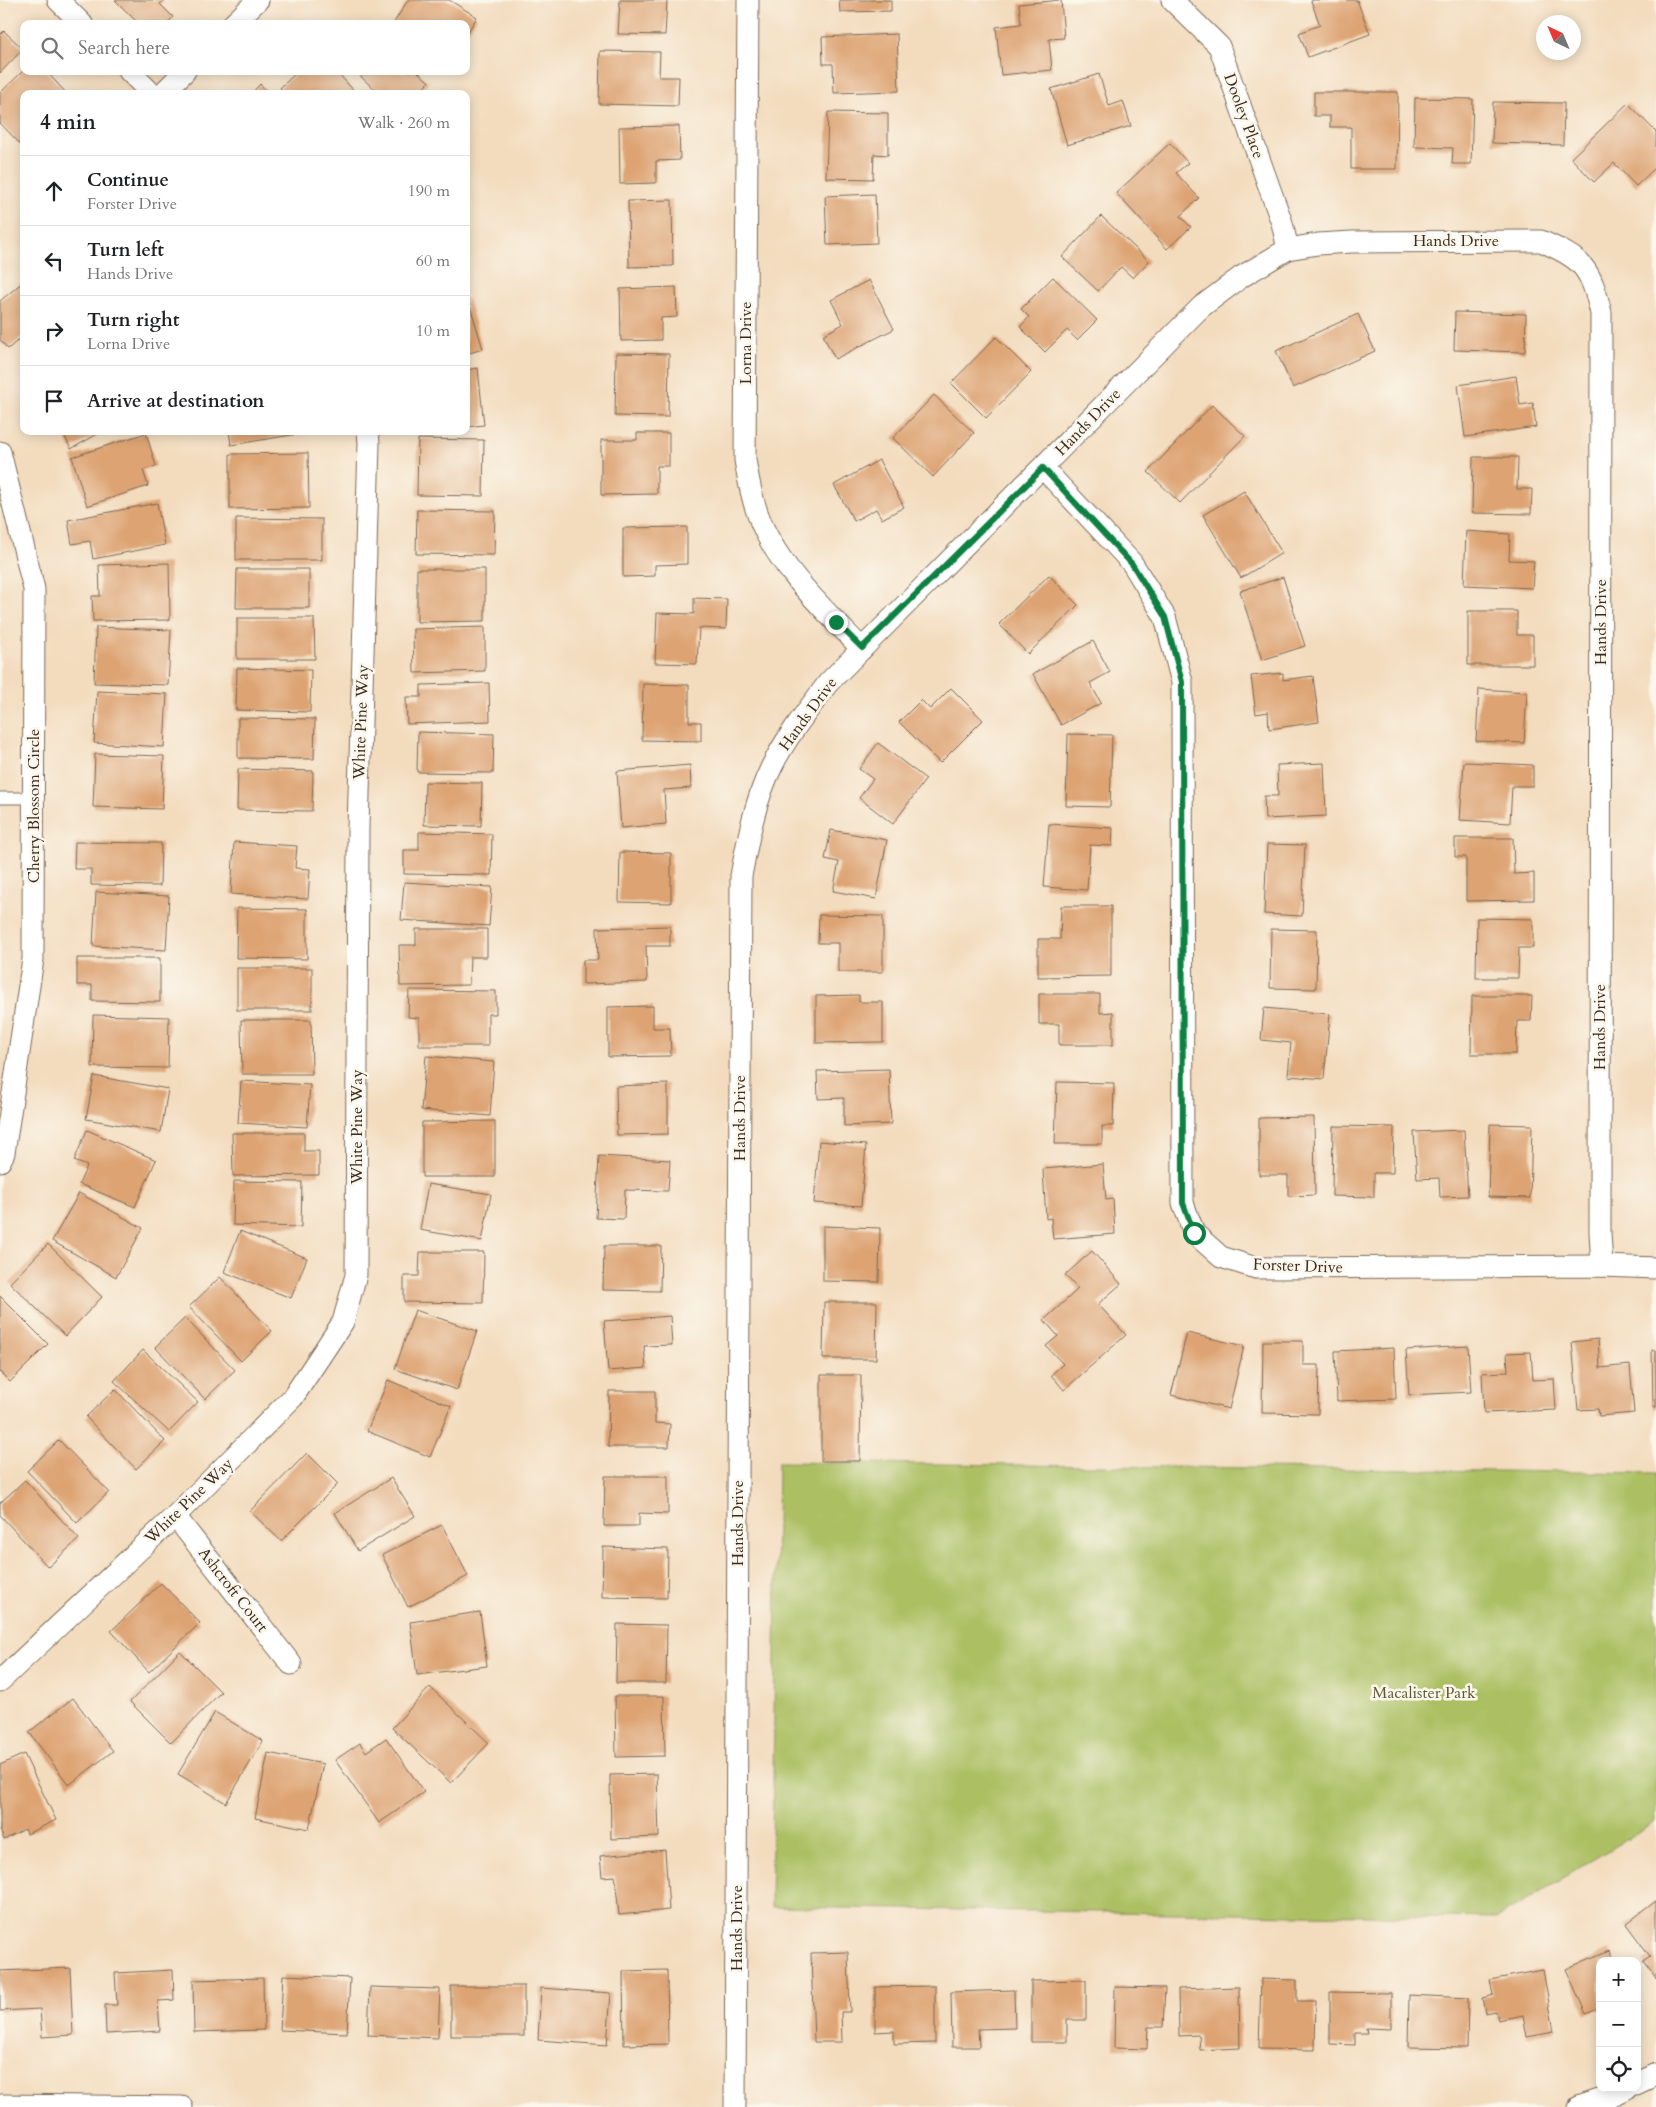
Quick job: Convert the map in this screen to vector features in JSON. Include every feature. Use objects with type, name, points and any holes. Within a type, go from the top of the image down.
[{"type":"street","points":[[58,0],[78,20]]},
{"type":"street","points":[[238,20],[258,0]]},
{"type":"street","name":"Lorna Drive","points":[[748,0],[745,460],[748,480],[758,514],[773,544],[794,575],[862,648]]},
{"type":"street","name":"Dooley Place","points":[[1172,0],[1218,46],[1282,223],[1288,249]]},
{"type":"street","points":[[133,75],[148,90]]},
{"type":"street","points":[[166,90],[181,75]]},
{"type":"street","name":"Hands Drive","points":[[735,2107],[741,876],[751,821],[772,766],[797,724],[828,684],[1201,307],[1241,277],[1288,249],[1318,244],[1352,242],[1541,241],[1569,253],[1587,270],[1594,286],[1601,313],[1600,1232],[1602,1266]]},
{"type":"street","name":"White Pine Way","points":[[0,1681],[175,1516],[293,1397],[343,1322],[356,1275],[358,829],[368,435]]},
{"type":"street","name":"Cherry Blossom Circle","points":[[0,452],[34,589],[33,959],[4,1153],[0,1161]]},
{"type":"street","name":"Forster Drive","points":[[1043,468],[1132,564],[1165,617],[1182,682],[1183,1203],[1194,1233],[1221,1257],[1256,1268],[1602,1266],[1656,1268]]},
{"type":"street","name":"Ashcroft Court","points":[[175,1516],[291,1664]]},
{"type":"street","points":[[1641,2081],[1656,2074]]},
{"type":"street","points":[[1579,2107],[1619,2092]]},
{"type":"street","points":[[0,2105],[182,2107]]},
{"type":"lane","points":[[0,798],[34,798]]},
{"type":"green space","name":"Macalister Park","points":[[778,1462],[1656,1473],[1656,1822],[1497,1918],[771,1907]]},
{"type":"building","points":[[115,0],[165,0],[160,4],[173,17],[170,20],[135,20]]},
{"type":"building","points":[[408,0],[449,0],[477,17],[470,28],[470,20],[396,20]]},
{"type":"building","points":[[620,0],[667,0],[665,35],[618,34]]},
{"type":"building","points":[[839,0],[891,0],[891,11],[840,12]]},
{"type":"building","points":[[1061,0],[1064,38],[1049,39],[1052,70],[1001,75],[996,27],[1021,24],[1019,4]]},
{"type":"building","points":[[1357,0],[1370,34],[1308,57],[1299,33],[1320,25],[1311,1]]},
{"type":"building","points":[[4,31],[20,46],[20,52],[0,73],[0,35]]},
{"type":"building","points":[[897,34],[899,91],[834,93],[833,64],[823,64],[822,37]]},
{"type":"building","points":[[600,51],[660,52],[659,77],[679,77],[678,106],[599,104]]},
{"type":"building","points":[[20,74],[50,75],[63,90],[20,90],[20,144],[0,123],[0,93]]},
{"type":"building","points":[[1099,74],[1109,106],[1123,101],[1131,126],[1067,145],[1051,89]]},
{"type":"building","points":[[294,75],[340,75],[353,90],[282,90],[280,88]]},
{"type":"building","points":[[359,75],[421,75],[429,82],[422,90],[375,90]]},
{"type":"building","points":[[260,84],[265,90],[255,90]]},
{"type":"building","points":[[1314,92],[1398,92],[1397,169],[1351,169],[1351,127],[1330,127],[1330,116],[1314,116]]},
{"type":"building","points":[[1415,98],[1473,99],[1471,164],[1452,164],[1453,148],[1414,147]]},
{"type":"building","points":[[1493,102],[1564,103],[1563,145],[1492,143]]},
{"type":"building","points":[[1628,103],[1656,132],[1656,167],[1636,186],[1614,163],[1594,182],[1571,158]]},
{"type":"building","points":[[828,112],[888,113],[888,155],[874,154],[873,179],[826,178]]},
{"type":"building","points":[[679,126],[680,160],[656,161],[656,183],[620,184],[619,127]]},
{"type":"building","points":[[1170,143],[1188,163],[1176,173],[1199,198],[1180,216],[1191,227],[1167,249],[1116,193]]},
{"type":"building","points":[[875,194],[877,243],[827,245],[825,196]]},
{"type":"building","points":[[672,200],[673,266],[629,267],[628,201]]},
{"type":"building","points":[[1101,216],[1149,261],[1133,278],[1121,267],[1098,291],[1062,257]]},
{"type":"building","points":[[1053,277],[1097,320],[1077,340],[1067,330],[1045,352],[1020,327],[1029,317],[1021,309]]},
{"type":"building","points":[[869,280],[894,329],[835,359],[823,335],[843,324],[831,300]]},
{"type":"building","points":[[20,284],[20,338],[8,349],[0,340],[0,301]]},
{"type":"building","points":[[676,287],[677,317],[661,318],[661,340],[621,341],[620,289]]},
{"type":"building","points":[[470,306],[483,349],[470,353]]},
{"type":"building","points":[[1455,312],[1526,314],[1525,352],[1454,350]]},
{"type":"building","points":[[1358,314],[1375,351],[1293,388],[1276,351]]},
{"type":"building","points":[[996,337],[1031,372],[986,418],[951,383]]},
{"type":"building","points":[[616,353],[669,354],[668,417],[615,416]]},
{"type":"building","points":[[478,368],[484,425],[470,427],[470,369]]},
{"type":"building","points":[[1516,376],[1520,405],[1533,403],[1536,427],[1465,437],[1458,385]]},
{"type":"building","points":[[934,395],[974,433],[933,477],[893,438]]},
{"type":"building","points":[[1212,405],[1245,436],[1180,503],[1148,472]]},
{"type":"building","points":[[637,433],[669,433],[669,466],[657,466],[657,494],[601,495],[601,440],[637,440]]},
{"type":"building","points":[[64,435],[96,435],[71,449]]},
{"type":"building","points":[[140,435],[147,435],[156,466],[143,470],[148,486],[87,506],[72,457]]},
{"type":"building","points":[[230,435],[292,435],[231,445]]},
{"type":"building","points":[[418,439],[484,440],[483,496],[417,495]]},
{"type":"building","points":[[308,453],[309,508],[230,509],[230,454]]},
{"type":"building","points":[[1473,457],[1518,457],[1517,489],[1532,489],[1531,514],[1472,513]]},
{"type":"building","points":[[879,460],[904,507],[882,519],[876,509],[854,521],[834,485]]},
{"type":"building","points":[[1244,491],[1282,553],[1241,578],[1203,515]]},
{"type":"building","points":[[157,503],[165,545],[93,559],[90,541],[72,544],[68,520]]},
{"type":"building","points":[[417,510],[495,511],[494,555],[416,554]]},
{"type":"building","points":[[236,518],[322,519],[322,560],[236,560]]},
{"type":"building","points":[[687,527],[687,564],[655,565],[655,576],[623,577],[623,528]]},
{"type":"building","points":[[1466,531],[1510,534],[1509,560],[1534,561],[1532,588],[1464,585]]},
{"type":"building","points":[[169,563],[170,620],[93,621],[92,596],[100,596],[99,565]]},
{"type":"building","points":[[237,569],[309,569],[309,608],[236,608]]},
{"type":"building","points":[[417,569],[485,569],[485,621],[417,622]]},
{"type":"building","points":[[1049,575],[1078,605],[1028,654],[999,624]]},
{"type":"building","points":[[1283,577],[1305,646],[1262,660],[1240,591]]},
{"type":"building","points":[[694,598],[727,599],[726,629],[699,628],[697,664],[655,663],[657,613],[694,614]]},
{"type":"building","points":[[1468,611],[1517,611],[1517,635],[1533,635],[1533,665],[1468,665]]},
{"type":"building","points":[[237,618],[314,618],[315,659],[237,659]]},
{"type":"building","points":[[96,627],[171,630],[168,685],[94,683]]},
{"type":"building","points":[[485,627],[485,671],[414,673],[413,629]]},
{"type":"building","points":[[1093,641],[1110,672],[1090,683],[1101,703],[1061,725],[1033,674]]},
{"type":"building","points":[[237,668],[311,670],[310,712],[236,710]]},
{"type":"building","points":[[1283,673],[1283,680],[1313,676],[1319,722],[1269,729],[1268,712],[1256,714],[1251,676]]},
{"type":"building","points":[[489,683],[490,721],[407,724],[406,697],[421,697],[421,685]]},
{"type":"building","points":[[643,684],[689,685],[689,722],[701,722],[701,741],[642,740]]},
{"type":"building","points":[[951,688],[983,720],[940,763],[899,722],[921,700],[930,709]]},
{"type":"building","points":[[1479,689],[1527,692],[1524,743],[1476,741]]},
{"type":"building","points":[[97,691],[167,694],[164,747],[94,743]]},
{"type":"building","points":[[238,718],[315,719],[314,759],[238,758]]},
{"type":"building","points":[[418,732],[494,734],[493,773],[417,772]]},
{"type":"building","points":[[1068,734],[1112,735],[1110,807],[1066,806]]},
{"type":"building","points":[[878,743],[926,779],[893,824],[859,798],[873,779],[859,769]]},
{"type":"building","points":[[95,754],[164,756],[162,809],[93,807]]},
{"type":"building","points":[[1464,762],[1533,765],[1533,786],[1512,786],[1510,823],[1460,820]]},
{"type":"building","points":[[1324,763],[1326,816],[1265,819],[1264,796],[1278,796],[1277,765]]},
{"type":"building","points":[[690,765],[691,788],[664,790],[666,824],[621,828],[617,771]]},
{"type":"building","points":[[238,769],[313,771],[312,811],[237,810]]},
{"type":"building","points":[[425,782],[482,783],[481,826],[424,825]]},
{"type":"building","points":[[1049,824],[1113,828],[1112,846],[1090,845],[1087,890],[1044,887]]},
{"type":"building","points":[[831,830],[887,840],[876,899],[833,891],[839,862],[825,859]]},
{"type":"building","points":[[419,832],[492,834],[491,875],[404,874],[404,850],[419,850]]},
{"type":"building","points":[[1455,838],[1513,838],[1514,874],[1534,873],[1534,900],[1466,901],[1466,857],[1455,857]]},
{"type":"building","points":[[75,842],[161,843],[160,886],[91,885],[91,869],[74,869]]},
{"type":"building","points":[[234,842],[297,846],[295,868],[310,869],[308,899],[231,894]]},
{"type":"building","points":[[1267,844],[1305,845],[1302,916],[1264,914]]},
{"type":"building","points":[[620,852],[671,853],[671,903],[619,902]]},
{"type":"building","points":[[404,882],[492,887],[489,926],[401,920]]},
{"type":"building","points":[[96,892],[169,896],[166,950],[93,946]]},
{"type":"building","points":[[1061,906],[1111,906],[1111,976],[1038,977],[1038,939],[1060,939]]},
{"type":"building","points":[[237,908],[307,909],[307,959],[236,958]]},
{"type":"building","points":[[819,915],[883,916],[883,972],[838,972],[838,943],[818,943]]},
{"type":"building","points":[[1477,918],[1533,919],[1533,948],[1519,948],[1518,978],[1476,978]]},
{"type":"building","points":[[670,926],[670,946],[646,946],[647,982],[583,984],[583,960],[598,960],[597,928]]},
{"type":"building","points":[[416,929],[487,929],[487,957],[470,957],[469,985],[400,986],[399,945],[416,945]]},
{"type":"building","points":[[1271,929],[1317,930],[1316,989],[1270,988]]},
{"type":"building","points":[[77,958],[160,958],[160,1002],[92,1001],[92,985],[77,985]]},
{"type":"building","points":[[237,968],[312,968],[312,1010],[237,1010]]},
{"type":"building","points":[[409,990],[496,991],[496,1014],[488,1014],[488,1046],[419,1046],[419,1018],[408,1017]]},
{"type":"building","points":[[1039,994],[1100,994],[1100,1013],[1113,1012],[1113,1045],[1059,1045],[1059,1024],[1039,1024]]},
{"type":"building","points":[[859,995],[859,1002],[883,1002],[883,1042],[816,1043],[816,996]]},
{"type":"building","points":[[1472,996],[1532,996],[1531,1021],[1517,1021],[1516,1054],[1471,1054]]},
{"type":"building","points":[[653,1006],[653,1028],[670,1028],[671,1056],[608,1057],[608,1007]]},
{"type":"building","points":[[1264,1008],[1330,1014],[1324,1079],[1288,1076],[1291,1043],[1261,1040]]},
{"type":"building","points":[[93,1015],[169,1017],[168,1068],[92,1067]]},
{"type":"building","points":[[241,1020],[311,1020],[312,1074],[242,1074]]},
{"type":"building","points":[[426,1056],[494,1062],[490,1116],[421,1110]]},
{"type":"building","points":[[889,1069],[891,1124],[844,1126],[844,1098],[818,1099],[817,1071]]},
{"type":"building","points":[[94,1076],[168,1089],[161,1132],[86,1119]]},
{"type":"building","points":[[241,1081],[310,1085],[307,1127],[238,1123]]},
{"type":"building","points":[[1057,1082],[1114,1083],[1113,1126],[1102,1126],[1102,1144],[1055,1144]]},
{"type":"building","points":[[668,1084],[668,1134],[617,1135],[616,1086]]},
{"type":"building","points":[[1314,1117],[1315,1195],[1288,1196],[1288,1175],[1259,1175],[1259,1118]]},
{"type":"building","points":[[495,1121],[495,1177],[422,1177],[422,1122]]},
{"type":"building","points":[[1490,1124],[1532,1125],[1530,1198],[1488,1197]]},
{"type":"building","points":[[1333,1126],[1394,1127],[1393,1173],[1374,1173],[1374,1197],[1332,1196]]},
{"type":"building","points":[[87,1130],[156,1160],[135,1207],[79,1184],[87,1166],[74,1161]]},
{"type":"building","points":[[1464,1130],[1468,1196],[1440,1197],[1439,1178],[1417,1179],[1414,1132]]},
{"type":"building","points":[[232,1133],[304,1133],[304,1151],[319,1151],[319,1175],[233,1176]]},
{"type":"building","points":[[819,1141],[866,1145],[861,1206],[814,1203]]},
{"type":"building","points":[[599,1156],[670,1160],[668,1191],[625,1190],[624,1219],[596,1218]]},
{"type":"building","points":[[1103,1164],[1106,1200],[1113,1199],[1115,1234],[1053,1239],[1051,1218],[1046,1219],[1043,1169]]},
{"type":"building","points":[[234,1181],[302,1182],[301,1227],[233,1225]]},
{"type":"building","points":[[428,1184],[491,1194],[482,1241],[420,1230]]},
{"type":"building","points":[[79,1193],[143,1228],[116,1277],[52,1241]]},
{"type":"building","points":[[823,1226],[880,1228],[879,1282],[823,1281]]},
{"type":"building","points":[[240,1231],[307,1258],[291,1298],[224,1272]]},
{"type":"building","points":[[48,1244],[102,1297],[65,1336],[10,1283]]},
{"type":"building","points":[[604,1246],[661,1246],[660,1291],[603,1290]]},
{"type":"building","points":[[1092,1251],[1121,1284],[1098,1304],[1126,1335],[1064,1390],[1051,1375],[1063,1364],[1046,1346],[1058,1336],[1044,1320],[1078,1289],[1065,1275]]},
{"type":"building","points":[[420,1252],[484,1252],[483,1303],[404,1302],[404,1276],[419,1276]]},
{"type":"building","points":[[220,1277],[272,1331],[241,1361],[189,1307]]},
{"type":"building","points":[[0,1296],[48,1344],[10,1382],[0,1372]]},
{"type":"building","points":[[824,1302],[877,1302],[876,1359],[823,1359]]},
{"type":"building","points":[[415,1310],[477,1331],[457,1390],[395,1369]]},
{"type":"building","points":[[670,1316],[672,1345],[644,1346],[646,1368],[608,1371],[604,1321]]},
{"type":"building","points":[[185,1318],[235,1370],[205,1399],[155,1347]]},
{"type":"building","points":[[1187,1333],[1244,1346],[1229,1409],[1171,1395]]},
{"type":"building","points":[[1598,1339],[1600,1368],[1630,1365],[1634,1413],[1599,1416],[1598,1409],[1578,1410],[1572,1342]]},
{"type":"building","points":[[1263,1341],[1303,1341],[1303,1365],[1319,1365],[1318,1414],[1262,1413]]},
{"type":"building","points":[[1468,1346],[1471,1392],[1409,1395],[1406,1350]]},
{"type":"building","points":[[1394,1348],[1396,1399],[1337,1401],[1335,1351]]},
{"type":"building","points":[[143,1350],[198,1402],[169,1432],[114,1381]]},
{"type":"building","points":[[1652,1350],[1656,1350],[1656,1408],[1653,1408]]},
{"type":"building","points":[[1531,1352],[1533,1380],[1554,1379],[1556,1410],[1484,1413],[1482,1373],[1508,1372],[1507,1353]]},
{"type":"building","points":[[821,1375],[861,1375],[860,1461],[821,1461]]},
{"type":"building","points":[[388,1380],[451,1406],[430,1457],[367,1431]]},
{"type":"building","points":[[115,1389],[165,1441],[136,1469],[86,1417]]},
{"type":"building","points":[[609,1391],[655,1391],[655,1423],[670,1424],[669,1447],[608,1447]]},
{"type":"building","points":[[59,1440],[109,1492],[77,1523],[27,1471]]},
{"type":"building","points":[[307,1453],[338,1484],[281,1541],[250,1511]]},
{"type":"building","points":[[605,1476],[668,1476],[668,1514],[639,1513],[639,1526],[604,1526]]},
{"type":"building","points":[[391,1478],[415,1516],[358,1551],[335,1513]]},
{"type":"building","points":[[25,1480],[79,1539],[48,1567],[0,1515],[0,1503]]},
{"type":"building","points":[[442,1525],[468,1576],[408,1607],[382,1555]]},
{"type":"building","points":[[603,1547],[668,1549],[667,1598],[602,1597]]},
{"type":"building","points":[[161,1583],[200,1623],[149,1672],[111,1631]]},
{"type":"building","points":[[480,1612],[487,1666],[417,1675],[410,1622]]},
{"type":"building","points":[[617,1624],[667,1625],[666,1683],[616,1683]]},
{"type":"building","points":[[180,1651],[221,1692],[171,1743],[130,1702]]},
{"type":"building","points":[[430,1687],[489,1743],[451,1783],[392,1728]]},
{"type":"building","points":[[615,1696],[664,1696],[665,1756],[616,1757]]},
{"type":"building","points":[[73,1698],[113,1751],[69,1785],[29,1732]]},
{"type":"building","points":[[215,1712],[263,1741],[226,1803],[178,1774]]},
{"type":"building","points":[[386,1738],[424,1792],[379,1823],[335,1760],[360,1743],[366,1752]]},
{"type":"building","points":[[268,1753],[323,1764],[309,1829],[255,1818]]},
{"type":"building","points":[[24,1754],[56,1820],[27,1834],[25,1829],[4,1840],[0,1830],[0,1765]]},
{"type":"building","points":[[657,1774],[659,1837],[611,1839],[610,1775]]},
{"type":"building","points":[[665,1850],[669,1910],[619,1915],[615,1876],[602,1877],[600,1856]]},
{"type":"building","points":[[1656,1901],[1656,1979],[1643,1961],[1650,1956],[1626,1924]]},
{"type":"building","points":[[1609,1950],[1612,1957],[1596,1957],[1596,2010],[1586,2014],[1566,1969]]},
{"type":"building","points":[[848,1952],[850,2012],[841,2012],[842,2042],[814,2042],[811,1953]]},
{"type":"building","points":[[70,1968],[73,2035],[42,2037],[40,2009],[0,2011],[0,1971]]},
{"type":"building","points":[[173,1970],[174,2000],[158,2001],[160,2031],[106,2034],[105,2005],[117,2005],[115,1973]]},
{"type":"building","points":[[667,1970],[668,2044],[624,2045],[623,1971]]},
{"type":"building","points":[[1543,1970],[1554,2032],[1527,2037],[1523,2015],[1498,2020],[1496,2011],[1485,2013],[1482,1998],[1493,1995],[1490,1980]]},
{"type":"building","points":[[283,1975],[350,1978],[347,2033],[280,2030]]},
{"type":"building","points":[[263,1978],[264,2030],[194,2032],[193,1980]]},
{"type":"building","points":[[1261,1979],[1297,1980],[1297,2001],[1316,2001],[1315,2050],[1259,2049]]},
{"type":"building","points":[[1086,1980],[1086,2020],[1067,2020],[1067,2042],[1031,2042],[1031,1981]]},
{"type":"building","points":[[451,1986],[524,1986],[524,2036],[451,2036]]},
{"type":"building","points":[[935,1986],[935,2043],[894,2044],[894,2031],[875,2032],[875,1987]]},
{"type":"building","points":[[370,1987],[440,1989],[438,2038],[368,2035]]},
{"type":"building","points":[[1115,1987],[1165,1988],[1163,2027],[1148,2027],[1147,2049],[1114,2048]]},
{"type":"building","points":[[1239,1987],[1240,2048],[1200,2050],[1199,2035],[1179,2036],[1178,1989]]},
{"type":"building","points":[[541,1988],[611,1993],[607,2045],[538,2040]]},
{"type":"building","points":[[1014,1990],[1015,2028],[978,2029],[979,2047],[952,2047],[951,1992]]},
{"type":"building","points":[[1330,1992],[1391,1993],[1391,2029],[1366,2028],[1367,2033],[1355,2033],[1355,2045],[1330,2044]]},
{"type":"building","points":[[1409,1995],[1468,1998],[1467,2048],[1408,2047]]},
{"type":"route","points":[[836,622],[862,648],[1043,468],[1132,564],[1165,617],[1182,682],[1183,1203],[1194,1233]]}]
